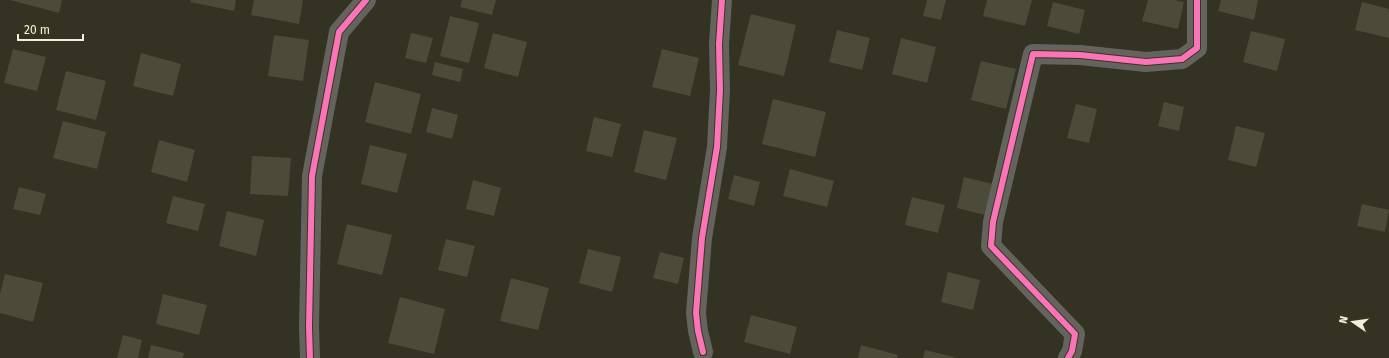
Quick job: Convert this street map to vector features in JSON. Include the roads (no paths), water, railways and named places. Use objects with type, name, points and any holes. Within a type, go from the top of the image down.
[{"type":"street","points":[[310,358],[309,327],[312,176],[339,32],[366,0]]},
{"type":"street","points":[[703,352],[698,331],[696,313],[702,238],[717,146],[720,90],[719,44],[722,0]]},
{"type":"street","points":[[1068,358],[1072,351],[1075,334],[991,246],[993,222],[1033,54],[1080,55],[1146,62],[1182,59],[1197,48],[1197,0]]}]
